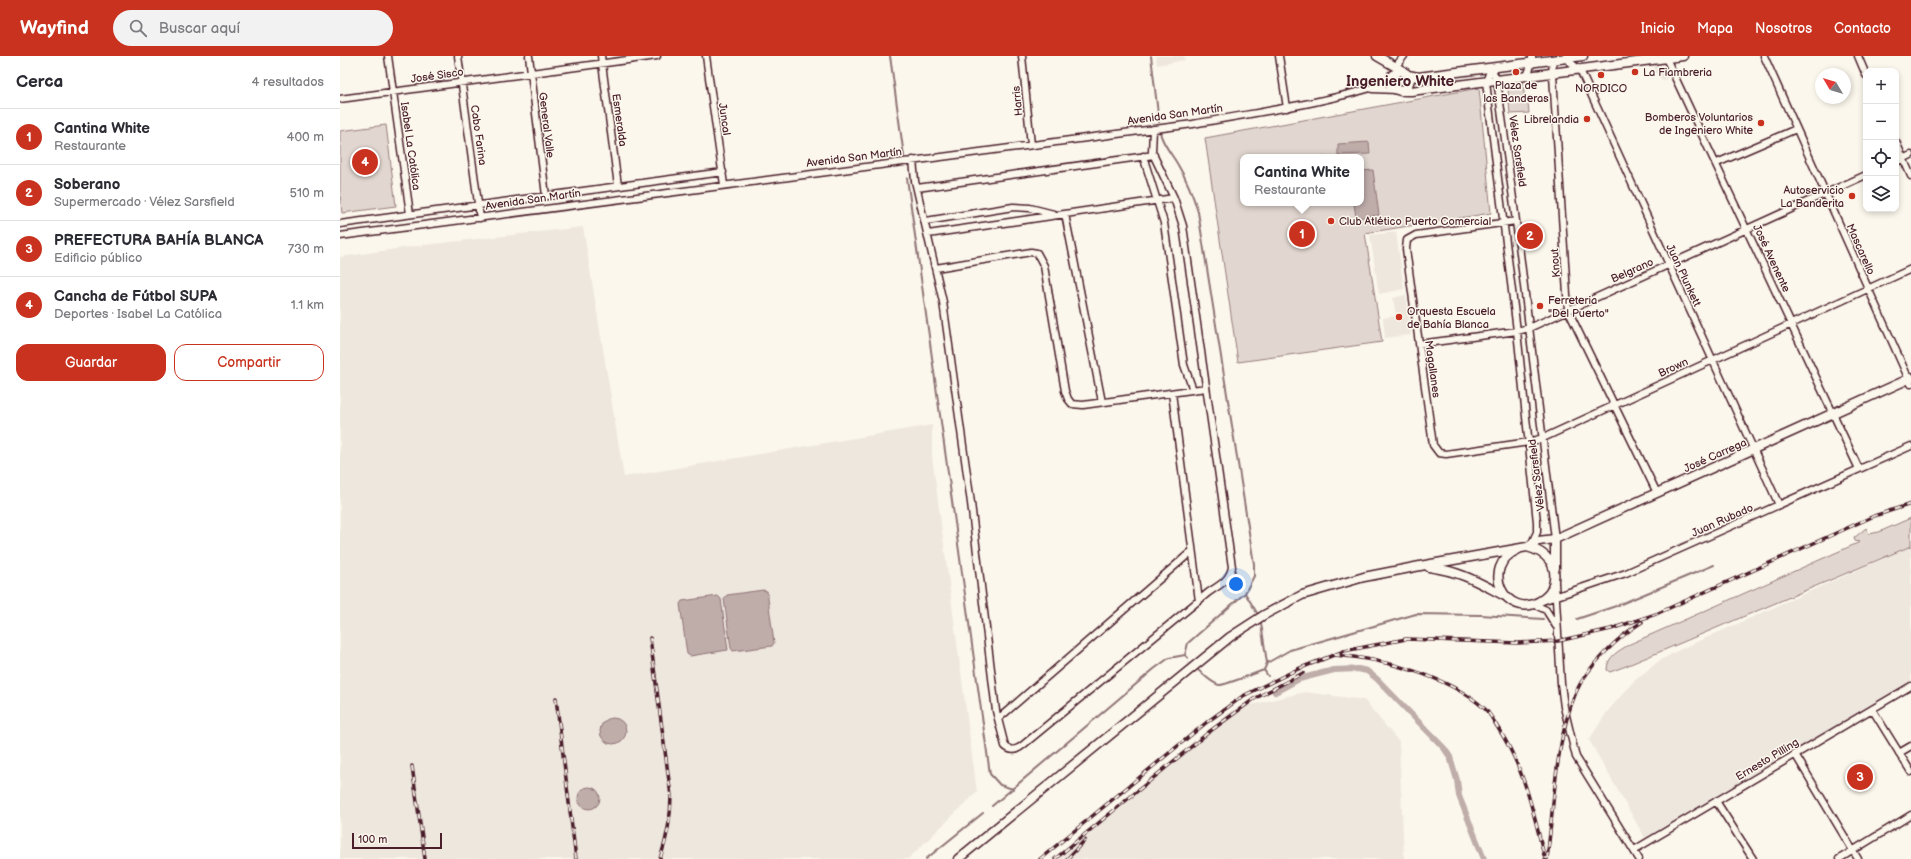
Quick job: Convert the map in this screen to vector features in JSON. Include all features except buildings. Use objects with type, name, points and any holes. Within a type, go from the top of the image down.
[{"type":"main road","points":[[1378,57],[1406,73],[1418,77],[1492,68],[1532,59],[1552,60],[1582,56]]},
{"type":"main road","name":"Avenida San Martín","points":[[1399,91],[1415,91],[1580,70],[1666,57],[1683,56]]},
{"type":"main road","points":[[1378,57],[1387,67],[1392,87],[1399,91],[1409,86],[1410,80],[1406,73]]},
{"type":"main road","name":"Avenida San Martín","points":[[1390,80],[1395,73],[1406,73]]},
{"type":"main road","name":"José Carrega","points":[[958,859],[1230,637],[1264,615],[1302,595],[1364,577],[1526,546],[1555,539],[1910,380]]},
{"type":"main road","name":"Vélez Sarsfield","points":[[1555,539],[1555,572]]},
{"type":"main road","points":[[1420,566],[1451,570],[1465,575],[1507,597],[1522,604],[1535,603],[1545,598],[1552,590],[1555,581],[1555,572],[1552,563],[1546,555],[1538,550],[1526,546],[1508,555],[1500,565],[1499,582],[1502,591],[1507,597]]},
{"type":"street","name":"Isabel La Católica","points":[[388,56],[410,214]]},
{"type":"street","name":"Cabo Farina","points":[[458,56],[480,218]]},
{"type":"street","name":"General Valle","points":[[529,56],[546,196]]},
{"type":"street","name":"Esmeralda","points":[[601,56],[618,186]]},
{"type":"street","name":"José Sisco","points":[[340,99],[656,56]]},
{"type":"street","name":"Juncal","points":[[706,56],[724,185]]},
{"type":"street","name":"Harris","points":[[1022,56],[1032,145]]},
{"type":"street","points":[[1279,56],[1287,108]]},
{"type":"street","points":[[1395,67],[1404,56]]},
{"type":"street","name":"Mascarello","points":[[1764,56],[1910,380]]},
{"type":"street","points":[[1858,56],[1863,68]]},
{"type":"street","name":"José Avenente","points":[[1666,57],[1717,163],[1859,470]]},
{"type":"street","name":"Juan Plunkett","points":[[1565,58],[1580,70],[1779,505]]},
{"type":"street","points":[[1527,76],[1532,59]]},
{"type":"street","name":"Knout","points":[[1552,60],[1568,310],[1657,493]]},
{"type":"street","points":[[1486,82],[1492,68]]},
{"type":"street","name":"Vélez Sarsfield","points":[[1492,68],[1497,80],[1516,221],[1555,539]]},
{"type":"street","name":"Avenida San Martín","points":[[340,236],[1153,129],[1287,108],[1369,89],[1390,80]]},
{"type":"street","name":"Vélez Sarsfield","points":[[1486,82],[1517,331],[1537,522],[1537,532],[1526,546]]},
{"type":"street","name":"Avenida San Martín","points":[[1369,89],[1399,91]]},
{"type":"street","points":[[1717,163],[1796,128]]},
{"type":"street","points":[[913,160],[917,188],[936,268],[948,336],[998,719],[1005,746],[1009,750],[1018,748],[1228,579],[1232,567],[1183,226],[1174,198],[1154,155],[1153,129]]},
{"type":"street","points":[[1899,149],[1911,176]]},
{"type":"street","points":[[917,188],[1154,155]]},
{"type":"street","points":[[1899,160],[1911,155]]},
{"type":"street","points":[[1143,156],[1164,223],[1184,365],[1193,390]]},
{"type":"street","name":"Avenida San Martín","points":[[340,224],[723,172]]},
{"type":"street","name":"Belgrano","points":[[1419,344],[1517,331],[1529,328],[1864,176]]},
{"type":"street","points":[[928,234],[1174,198]]},
{"type":"street","points":[[926,221],[1013,207],[1030,208],[1057,215]]},
{"type":"street","points":[[1065,214],[1102,402]]},
{"type":"street","points":[[1503,223],[1516,221]]},
{"type":"street","name":"Magallanes","points":[[1437,451],[1433,445],[1406,249],[1407,240],[1416,235],[1503,223]]},
{"type":"street","points":[[936,268],[1031,252],[1037,253],[1044,266],[1065,391],[1072,404],[1076,405],[1102,402],[1206,388]]},
{"type":"street","name":"Brown","points":[[1437,451],[1446,454],[1529,442],[1542,438],[1911,269]]},
{"type":"street","points":[[1172,393],[1199,601]]},
{"type":"street","name":"Juan Rubado","points":[[1535,603],[1556,598],[1626,573],[1911,446]]},
{"type":"street","points":[[998,719],[1192,551]]},
{"type":"street","points":[[1555,581],[1557,629],[1564,707],[1576,757],[1639,859]]},
{"type":"street","points":[[1535,603],[1546,610],[1557,629]]},
{"type":"street","name":"Ernesto Pilling","points":[[1634,850],[1911,686]]},
{"type":"street","points":[[1872,709],[1911,772]]},
{"type":"street","points":[[1899,753],[1911,746]]},
{"type":"street","points":[[1795,754],[1858,859]]},
{"type":"street","points":[[1716,801],[1753,859]]},
{"type":"street","points":[[1839,859],[1911,815]]},
{"type":"shaded area","points":[[1156,56],[1184,56],[1185,60],[1157,65]]},
{"type":"shaded area","points":[[1659,64],[1664,67],[1669,77],[1662,81],[1658,73],[1655,73],[1654,65]]},
{"type":"shaded area","points":[[1401,74],[1406,78],[1406,84],[1400,87],[1395,85],[1394,79]]},
{"type":"shaded area","points":[[1523,83],[1525,103],[1528,103],[1529,113],[1510,114],[1508,88],[1511,85]]},
{"type":"shaded area","name":"Club Atlético Puerto Comercial","points":[[1479,88],[1491,213],[1365,233],[1382,342],[1238,362],[1205,138]]},
{"type":"shaded area","points":[[386,125],[396,206],[342,213],[340,194],[340,131]]},
{"type":"shaded area","points":[[1369,142],[1370,154],[1338,154],[1338,144]]},
{"type":"shaded area","points":[[1373,170],[1379,215],[1356,218],[1354,206],[1364,206],[1364,171]]},
{"type":"shaded area","points":[[583,227],[624,477],[932,425],[932,456],[977,792],[908,859],[340,859],[340,257],[424,245]]},
{"type":"shaded area","points":[[1396,232],[1404,289],[1379,294],[1370,235]]},
{"type":"shaded area","name":"Orquesta Escuela de Bahía Blanca","points":[[1406,295],[1411,335],[1385,338],[1383,318],[1396,316],[1393,298]]},
{"type":"shaded area","points":[[1911,518],[1911,546],[1626,666],[1610,672],[1607,670],[1611,657],[1630,644],[1860,542],[1855,541],[1854,538],[1866,528],[1869,534],[1879,532]]},
{"type":"shaded area","points":[[1911,546],[1911,681],[1645,838],[1589,740],[1607,712],[1633,682],[1659,661],[1681,649]]},
{"type":"shaded area","points":[[763,590],[767,591],[774,643],[772,646],[733,651],[731,648],[724,599],[727,595]]},
{"type":"shaded area","points":[[718,596],[721,599],[728,650],[690,656],[687,654],[680,604],[682,601]]},
{"type":"shaded area","points":[[1305,692],[1364,700],[1399,742],[1404,859],[1051,859],[1234,709]]},
{"type":"shaded area","points":[[613,718],[622,722],[626,731],[622,740],[613,744],[604,740],[600,731],[604,722]]},
{"type":"shaded area","points":[[589,787],[597,790],[600,798],[597,806],[589,809],[581,806],[578,798],[581,790]]},
{"type":"waterway","points":[[890,56],[904,156]]},
{"type":"waterway","points":[[1151,56],[1159,122]]},
{"type":"waterway","points":[[1160,132],[1165,145],[1176,161],[1187,182],[1198,212],[1254,564],[1254,576],[1245,593],[1188,643],[1185,655],[1188,658]]},
{"type":"waterway","points":[[907,178],[990,774],[1000,785],[1013,789]]},
{"type":"waterway","points":[[1577,619],[1616,606],[1714,565]]},
{"type":"waterway","points":[[1245,593],[1257,613]]},
{"type":"waterway","points":[[1267,663],[1290,650],[1416,614],[1481,615],[1543,619]]},
{"type":"waterway","points":[[1261,623],[1267,663],[1264,670],[1268,676]]},
{"type":"waterway","points":[[992,806],[1154,669],[1169,658],[1185,655]]},
{"type":"waterway","points":[[1275,692],[1299,679],[1334,670],[1358,669],[1367,671],[1377,679],[1444,748],[1450,757],[1457,780],[1459,796],[1484,859]]},
{"type":"waterway","points":[[1198,670],[1210,681],[1219,685],[1264,670]]},
{"type":"waterway","points":[[926,859],[983,813]]},
{"type":"railway","points":[[1040,859],[1207,722],[1243,696],[1298,669],[1344,651],[1406,639],[1518,643],[1558,641],[1611,629],[1656,614],[1874,516],[1911,504]]},
{"type":"railway","points":[[1547,859],[1559,753],[1569,711],[1576,692],[1588,672],[1604,653],[1624,635],[1642,622]]},
{"type":"railway","points":[[650,638],[671,796],[668,828],[660,859]]},
{"type":"railway","points":[[1334,655],[1372,660],[1433,678],[1469,697],[1486,710],[1507,743],[1522,775],[1545,859]]},
{"type":"railway","points":[[1055,859],[1209,732],[1254,699],[1303,673]]},
{"type":"railway","points":[[556,698],[576,859]]},
{"type":"railway","points":[[412,766],[425,859]]},
{"type":"railway","points":[[1067,859],[1085,840]]},
{"type":"place","name":"Plaza de las Banderas","points":[[1516,72]]},
{"type":"place","name":"La Fiambreria","points":[[1635,72]]},
{"type":"place","name":"NORDICO","points":[[1601,75]]},
{"type":"place","name":"Librelandia","points":[[1587,119]]},
{"type":"place","name":"Bomberos Voluntarios de Ingeniero White","points":[[1761,123]]},
{"type":"place","name":"Cancha de Fútbol SUPA","points":[[365,162]]},
{"type":"place","name":"Autoservicio La Banderita","points":[[1852,196]]},
{"type":"place","name":"Club Atlético Puerto Comercial","points":[[1331,221]]},
{"type":"place","name":"Cantina White","points":[[1302,234]]},
{"type":"place","name":"Soberano","points":[[1530,236]]},
{"type":"place","name":"Ferreteria \"Del Puerto\"","points":[[1540,306]]},
{"type":"place","name":"Orquesta Escuela de Bahía Blanca","points":[[1399,317]]},
{"type":"place","name":"PREFECTURA BAHÍA BLANCA","points":[[1860,777]]},
{"type":"district","name":"Ingeniero White","points":[[1400,81]]}]
